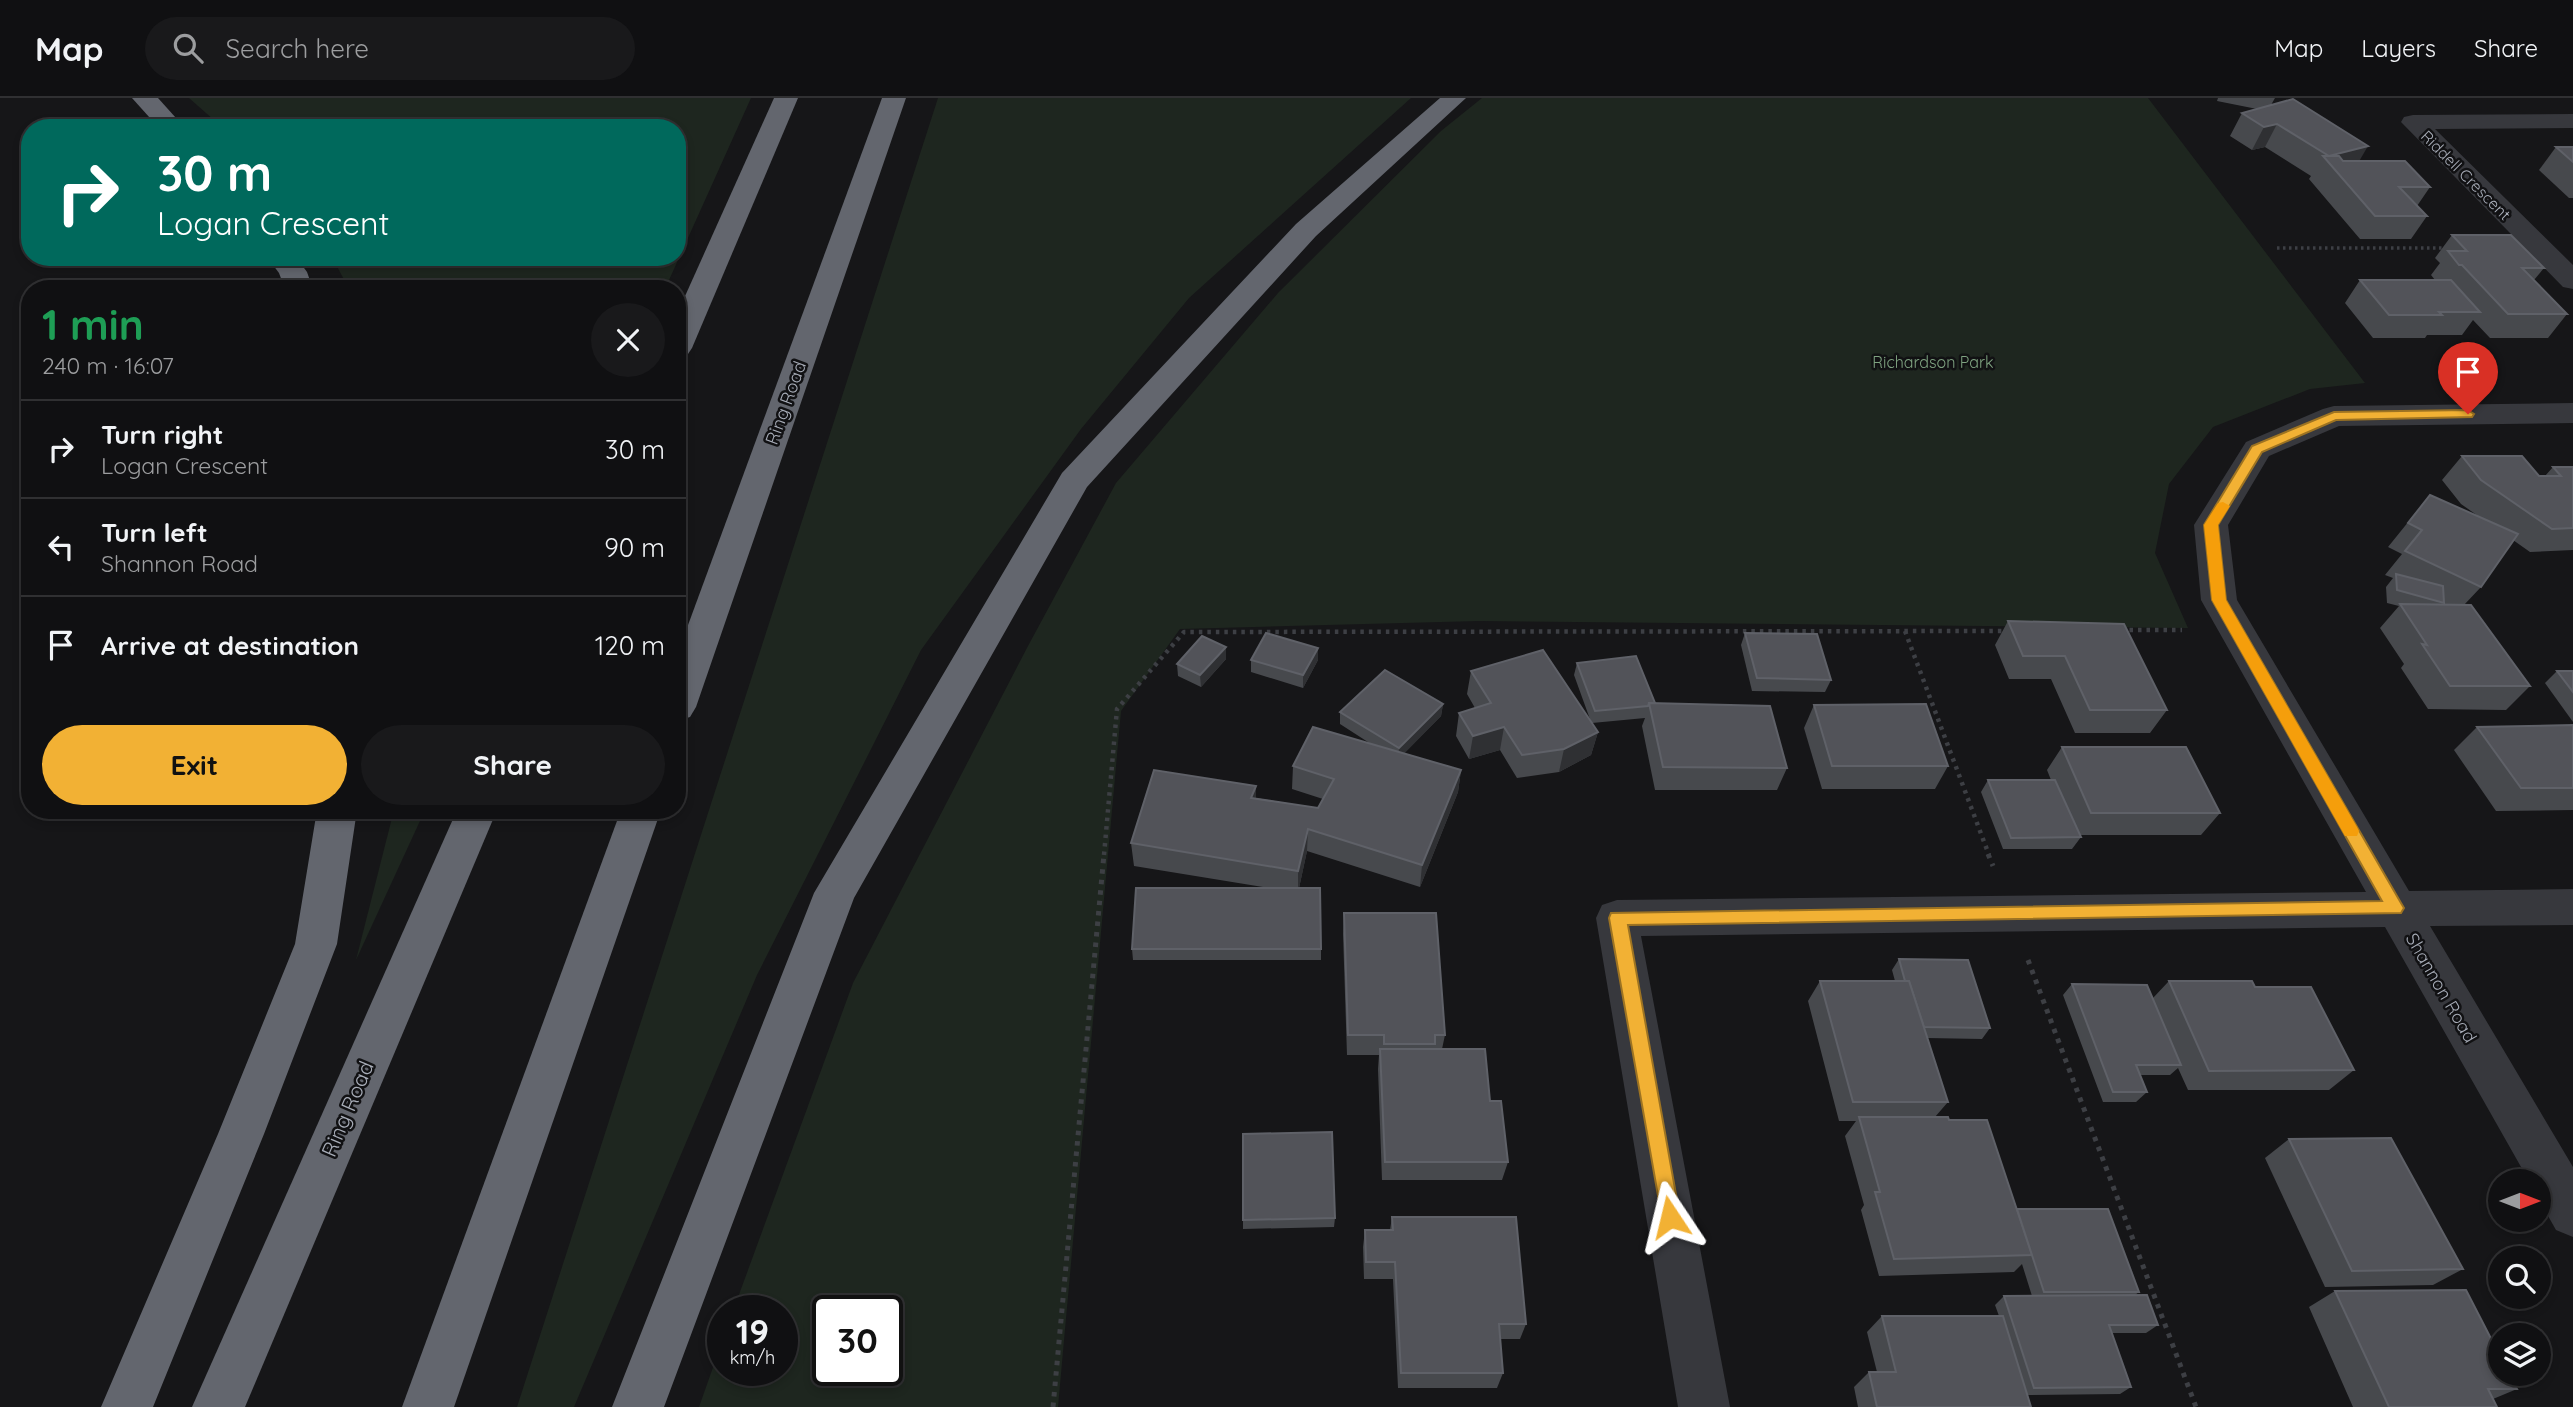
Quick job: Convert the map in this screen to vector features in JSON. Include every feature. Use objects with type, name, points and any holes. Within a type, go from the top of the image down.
[{"type":"highway","points":[[144,98],[164,119]]},
{"type":"highway","points":[[686,327],[786,98]]},
{"type":"highway","name":"Ring Road","points":[[686,682],[894,98]]},
{"type":"highway","points":[[638,1407],[835,893],[1074,481],[1306,230],[1454,98]]},
{"type":"highway","points":[[127,1407],[241,1134],[316,944],[336,819]]},
{"type":"highway","name":"Ring Road","points":[[218,1407],[473,819]]},
{"type":"highway","points":[[428,1407],[637,819]]},
{"type":"street","name":"Riddell Crescent","points":[[2573,121],[2413,122],[2573,281]]},
{"type":"street","name":"Shannon Road","points":[[2573,413],[2334,416],[2257,449],[2211,525],[2219,600],[2573,1213]]},
{"type":"street","points":[[1704,1407],[1618,918],[2573,907]]},
{"type":"path","points":[[2277,248],[2456,248]]},
{"type":"path","points":[[2112,630],[2236,630]]},
{"type":"path","points":[[1905,631],[2196,1407]]},
{"type":"path","points":[[1053,1407],[1117,709],[1184,632],[2016,631]]},
{"type":"green space","points":[[189,98],[751,98],[686,242],[686,119],[213,119]]},
{"type":"green space","points":[[938,98],[1411,98],[1189,298],[1081,429],[921,650],[757,975],[574,1407],[517,1407]]},
{"type":"green space","name":"Richardson Park","points":[[1482,98],[2148,98],[2365,383],[2310,389],[2213,427],[2169,484],[2155,553],[2188,628],[1479,621],[1180,629],[1121,711],[1058,1407],[699,1407],[707,1384],[798,1386],[798,1295],[739,1295],[853,983],[1116,483],[1278,293],[1441,131]]},
{"type":"green space","points":[[337,266],[675,266],[669,280],[344,280]]},
{"type":"green space","points":[[392,819],[421,819],[356,960]]},
{"type":"building","points":[[2293,99],[2368,146],[2329,156],[2277,124],[2264,127],[2242,113]]},
{"type":"building","points":[[2556,147],[2573,147],[2573,162]]},
{"type":"building","points":[[2323,156],[2339,156],[2343,161],[2405,161],[2430,187],[2399,187],[2427,216],[2375,216]]},
{"type":"building","points":[[2452,235],[2511,235],[2544,268],[2522,268],[2567,314],[2508,314],[2448,251],[2467,251]]},
{"type":"building","points":[[2360,280],[2451,280],[2480,312],[2389,315]]},
{"type":"building","points":[[2462,456],[2522,456],[2539,476],[2561,476],[2553,467],[2573,467],[2573,528],[2552,529],[2481,480]]},
{"type":"building","points":[[2430,495],[2518,534],[2481,587],[2405,551],[2422,530],[2408,523]]},
{"type":"building","points":[[2396,574],[2443,586],[2444,603],[2397,590]]},
{"type":"building","points":[[2400,604],[2471,605],[2530,686],[2450,686]]},
{"type":"building","points":[[2008,621],[2124,624],[2167,710],[2090,710],[2065,656],[2023,656]]},
{"type":"building","points":[[1266,633],[1318,648],[1303,675],[1251,660]]},
{"type":"building","points":[[1745,633],[1817,634],[1831,680],[1757,678]]},
{"type":"building","points":[[1202,636],[1226,647],[1200,675],[1177,664]]},
{"type":"building","points":[[1543,650],[1598,732],[1564,749],[1522,755],[1504,727],[1473,736],[1459,713],[1491,703],[1471,671]]},
{"type":"building","points":[[1636,656],[1655,703],[1595,711],[1577,663]]},
{"type":"building","points":[[1385,670],[1443,704],[1399,748],[1340,712]]},
{"type":"building","points":[[2557,671],[2573,671],[2573,692]]},
{"type":"building","points":[[1649,703],[1770,706],[1787,768],[1663,767]]},
{"type":"building","points":[[1926,704],[1948,766],[1832,766],[1814,705]]},
{"type":"building","points":[[2573,725],[2573,788],[2521,788],[2477,727]]},
{"type":"building","points":[[1313,727],[1461,770],[1422,865],[1308,829],[1298,871],[1131,843],[1154,770],[1256,786],[1251,798],[1318,808],[1334,779],[1293,766]]},
{"type":"building","points":[[2062,747],[2186,747],[2220,813],[2091,813]]},
{"type":"building","points":[[1988,780],[2055,780],[2081,837],[2011,838]]},
{"type":"building","points":[[1136,888],[1320,888],[1321,949],[1132,949]]},
{"type":"building","points":[[1344,913],[1436,913],[1445,1035],[1435,1035],[1435,1044],[1384,1044],[1384,1035],[1348,1035]]},
{"type":"building","points":[[1899,959],[1968,960],[1990,1028],[1924,1027]]},
{"type":"building","points":[[1820,981],[1909,981],[1948,1102],[1853,1102]]},
{"type":"building","points":[[2169,981],[2252,981],[2255,987],[2311,987],[2354,1070],[2209,1071]]},
{"type":"building","points":[[2072,984],[2147,985],[2181,1065],[2136,1065],[2147,1092],[2113,1092]]},
{"type":"building","points":[[1380,1049],[1485,1049],[1490,1101],[1501,1101],[1508,1162],[1385,1162]]},
{"type":"building","points":[[1859,1117],[1987,1120],[2032,1255],[1894,1259],[1875,1192],[1880,1192]]},
{"type":"building","points":[[1332,1132],[1335,1218],[1243,1220],[1243,1134]]},
{"type":"building","points":[[2391,1138],[2463,1269],[2352,1271],[2289,1139]]},
{"type":"building","points":[[2017,1209],[2108,1209],[2139,1292],[2044,1292]]},
{"type":"building","points":[[1392,1217],[1516,1217],[1526,1324],[1499,1324],[1503,1373],[1401,1373],[1395,1262],[1366,1262],[1365,1230],[1393,1230]]},
{"type":"building","points":[[2466,1290],[2488,1333],[2488,1386],[2515,1386],[2517,1389],[2488,1389],[2497,1407],[2389,1407],[2335,1291]]},
{"type":"building","points":[[2147,1295],[2158,1325],[2109,1325],[2131,1387],[2034,1388],[2004,1296]]},
{"type":"building","points":[[1882,1316],[2003,1316],[2031,1407],[1877,1407],[1869,1372],[1896,1372]]},
{"type":"slow traffic","points":[[2223,506],[2211,525],[2219,600],[2351,831]]},
{"type":"route","points":[[1670,1217],[1618,918],[2395,908],[2219,600],[2211,525],[2257,449],[2334,416],[2468,414]]}]
